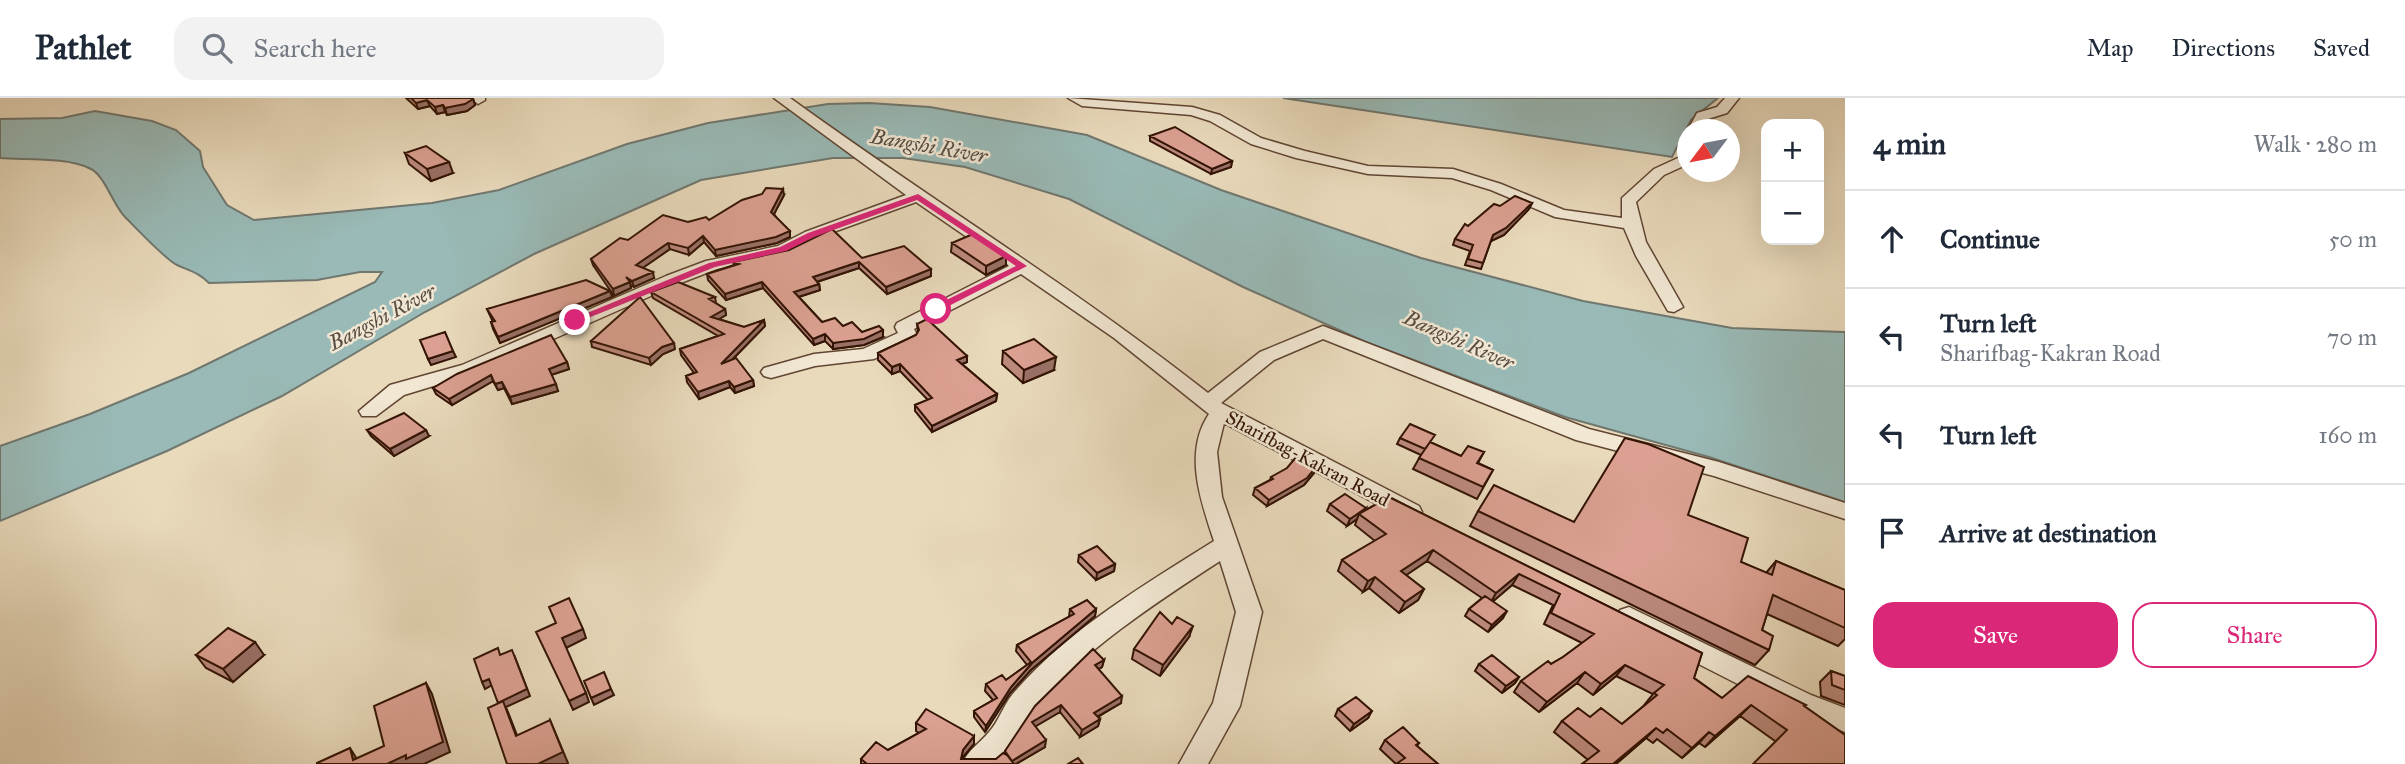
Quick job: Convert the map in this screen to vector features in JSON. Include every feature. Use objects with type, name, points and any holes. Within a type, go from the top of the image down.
[{"type":"street","points":[[1075,98],[1083,102],[1192,111],[1215,118],[1256,141],[1301,155],[1368,170],[1453,174],[1496,187],[1561,214],[1632,224]]},
{"type":"street","points":[[1701,119],[1702,116],[1722,110],[1732,98]]},
{"type":"street","name":"Sharifbag-Kakran Road","points":[[785,101],[892,179],[1121,334],[1214,408],[1430,521]]},
{"type":"street","points":[[1674,307],[1647,259],[1632,224],[1628,201],[1660,172],[1677,164]]},
{"type":"street","points":[[369,411],[410,385],[454,374],[492,360],[575,320],[682,276],[712,265],[783,250],[811,235],[918,196]]},
{"type":"street","points":[[771,372],[814,360],[867,355],[908,335],[904,327],[1023,266]]},
{"type":"street","points":[[1193,764],[1226,706],[1249,612],[1212,497],[1206,452],[1214,408],[1267,356],[1323,332],[1583,435],[1719,470],[1845,511]]},
{"type":"street","points":[[976,764],[1000,740],[1021,704],[1052,673],[1108,624],[1227,544]]},
{"type":"street","points":[[1605,606],[1801,703],[1845,720]]},
{"type":"water","points":[[1283,98],[1718,98],[1692,119],[1677,119],[1677,147],[1672,157]]},
{"type":"water","name":"Bangshi River","points":[[869,103],[930,107],[1087,135],[1221,190],[1421,258],[1583,301],[1732,328],[1845,332],[1845,502],[1709,457],[1565,417],[1366,342],[1243,287],[1069,199],[965,167],[903,158],[833,158],[701,180],[534,254],[425,312],[282,396],[167,451],[0,521],[0,446],[90,414],[189,373],[375,282],[382,272],[360,272],[317,280],[209,283],[172,262],[151,243],[121,212],[101,178],[91,169],[71,162],[0,158],[0,119],[62,118],[95,111],[152,121],[176,130],[200,151],[203,167],[227,205],[254,220],[432,203],[499,190],[627,144],[708,123],[828,104]]},
{"type":"building","points":[[411,98],[473,99],[465,104],[445,108],[443,105],[435,107],[427,100],[416,103]]},
{"type":"building","points":[[1175,127],[1232,161],[1212,169],[1150,136]]},
{"type":"building","points":[[426,146],[449,162],[427,169],[405,153]]},
{"type":"building","points":[[766,188],[783,189],[771,212],[790,231],[776,237],[715,250],[703,236],[688,248],[668,243],[636,265],[653,272],[632,281],[626,277],[630,282],[613,289],[591,259],[620,238],[628,240],[663,215],[688,222],[706,217],[709,220],[742,200],[762,194]]},
{"type":"building","points":[[1515,196],[1532,203],[1506,228],[1493,235],[1483,263],[1468,259],[1473,245],[1455,239],[1465,224],[1468,226],[1494,204],[1500,206]]},
{"type":"building","points":[[832,229],[862,258],[904,246],[931,269],[886,287],[859,262],[813,277],[819,284],[794,292],[822,322],[835,318],[843,326],[852,322],[862,332],[879,326],[883,330],[864,339],[833,343],[825,334],[813,339],[762,282],[725,294],[707,274],[739,264],[733,262],[789,250]]},
{"type":"building","points":[[973,234],[1006,256],[986,266],[952,243]]},
{"type":"building","points":[[586,280],[610,291],[498,337],[491,322],[495,321],[487,309]]},
{"type":"building","points":[[678,282],[715,297],[709,299],[725,309],[711,317],[744,327],[764,320],[721,364],[736,358],[753,380],[734,387],[729,381],[698,392],[686,376],[697,372],[680,349],[724,334],[651,292]]},
{"type":"building","points":[[640,297],[674,343],[662,347],[649,358],[591,341]]},
{"type":"building","points":[[927,319],[967,356],[957,360],[997,394],[932,426],[915,405],[932,398],[900,364],[892,367],[878,353],[916,335],[919,330],[917,324]]},
{"type":"building","points":[[445,332],[453,351],[428,359],[420,340]]},
{"type":"building","points":[[551,335],[567,362],[549,369],[556,384],[510,397],[502,382],[495,384],[491,375],[449,399],[433,388],[457,374]]},
{"type":"building","points":[[1034,339],[1056,357],[1024,370],[1003,351]]},
{"type":"building","points":[[404,413],[426,430],[390,449],[367,430]]},
{"type":"building","points":[[1410,424],[1435,435],[1425,449],[1400,438]]},
{"type":"building","points":[[1625,438],[1648,444],[1704,467],[1688,515],[1748,538],[1741,562],[1772,575],[1776,561],[1845,590],[1845,628],[1773,595],[1762,630],[1773,636],[1769,650],[1478,511],[1494,485],[1574,522]]},
{"type":"building","points":[[1430,442],[1461,456],[1468,446],[1484,452],[1477,463],[1493,470],[1483,487],[1419,458]]},
{"type":"building","points":[[1297,456],[1317,466],[1307,478],[1269,500],[1255,488],[1273,479],[1271,477],[1287,468]]},
{"type":"building","points":[[1345,494],[1366,508],[1350,519],[1330,504]]},
{"type":"building","points":[[1389,497],[1702,653],[1694,678],[1722,698],[1748,676],[1806,705],[1804,706],[1845,735],[1845,764],[1753,764],[1787,730],[1751,705],[1715,736],[1709,732],[1692,748],[1667,729],[1663,733],[1656,728],[1613,764],[1582,764],[1599,751],[1562,721],[1578,708],[1590,717],[1601,708],[1622,724],[1657,695],[1654,693],[1664,685],[1625,665],[1601,684],[1585,672],[1547,702],[1521,681],[1548,661],[1551,664],[1563,657],[1594,634],[1551,613],[1560,594],[1519,574],[1496,593],[1433,550],[1401,571],[1424,589],[1405,602],[1375,577],[1368,581],[1342,560],[1386,534],[1359,514]]},
{"type":"building","points":[[1097,546],[1115,564],[1097,573],[1079,555]]},
{"type":"building","points":[[1485,596],[1507,611],[1492,625],[1469,609]]},
{"type":"building","points":[[569,598],[583,629],[562,638],[586,693],[569,701],[536,632],[556,623],[549,607]]},
{"type":"building","points":[[1087,600],[1096,609],[1032,663],[1011,687],[986,726],[974,711],[997,698],[986,684],[1002,675],[1006,680],[1031,662],[1017,645],[1074,614],[1070,609]]},
{"type":"building","points":[[1160,612],[1172,624],[1177,617],[1193,626],[1163,665],[1134,649]]},
{"type":"building","points":[[228,628],[255,642],[223,669],[196,655]]},
{"type":"building","points":[[498,648],[500,655],[512,650],[527,689],[498,703],[489,679],[482,682],[474,659]]},
{"type":"building","points":[[1093,649],[1104,660],[1095,665],[1122,696],[1094,713],[1100,719],[1082,730],[1061,705],[1032,722],[1046,740],[1012,761],[1005,751],[1035,706]]},
{"type":"building","points":[[1492,655],[1519,677],[1506,686],[1479,664]]},
{"type":"building","points":[[1831,671],[1845,676],[1845,690],[1832,685]]},
{"type":"building","points":[[604,672],[611,689],[591,698],[584,681]]},
{"type":"building","points":[[426,683],[443,742],[406,759],[406,755],[387,764],[317,764],[350,748],[353,760],[384,746],[374,706]]},
{"type":"building","points":[[1356,697],[1372,711],[1354,724],[1338,709]]},
{"type":"building","points":[[503,701],[516,736],[550,720],[563,752],[538,764],[507,764],[488,708]]},
{"type":"building","points":[[926,709],[974,736],[963,750],[961,759],[996,759],[1003,753],[1014,764],[867,764],[861,759],[876,742],[888,750],[926,729],[916,723]]},
{"type":"building","points":[[1403,727],[1419,743],[1416,745],[1438,764],[1396,764],[1405,758],[1385,740]]},
{"type":"building","points":[[1078,758],[1083,764],[1068,764]]},
{"type":"route","points":[[575,320],[712,265],[783,250],[811,235],[837,228],[873,211],[918,196],[1023,266],[936,309]]}]
